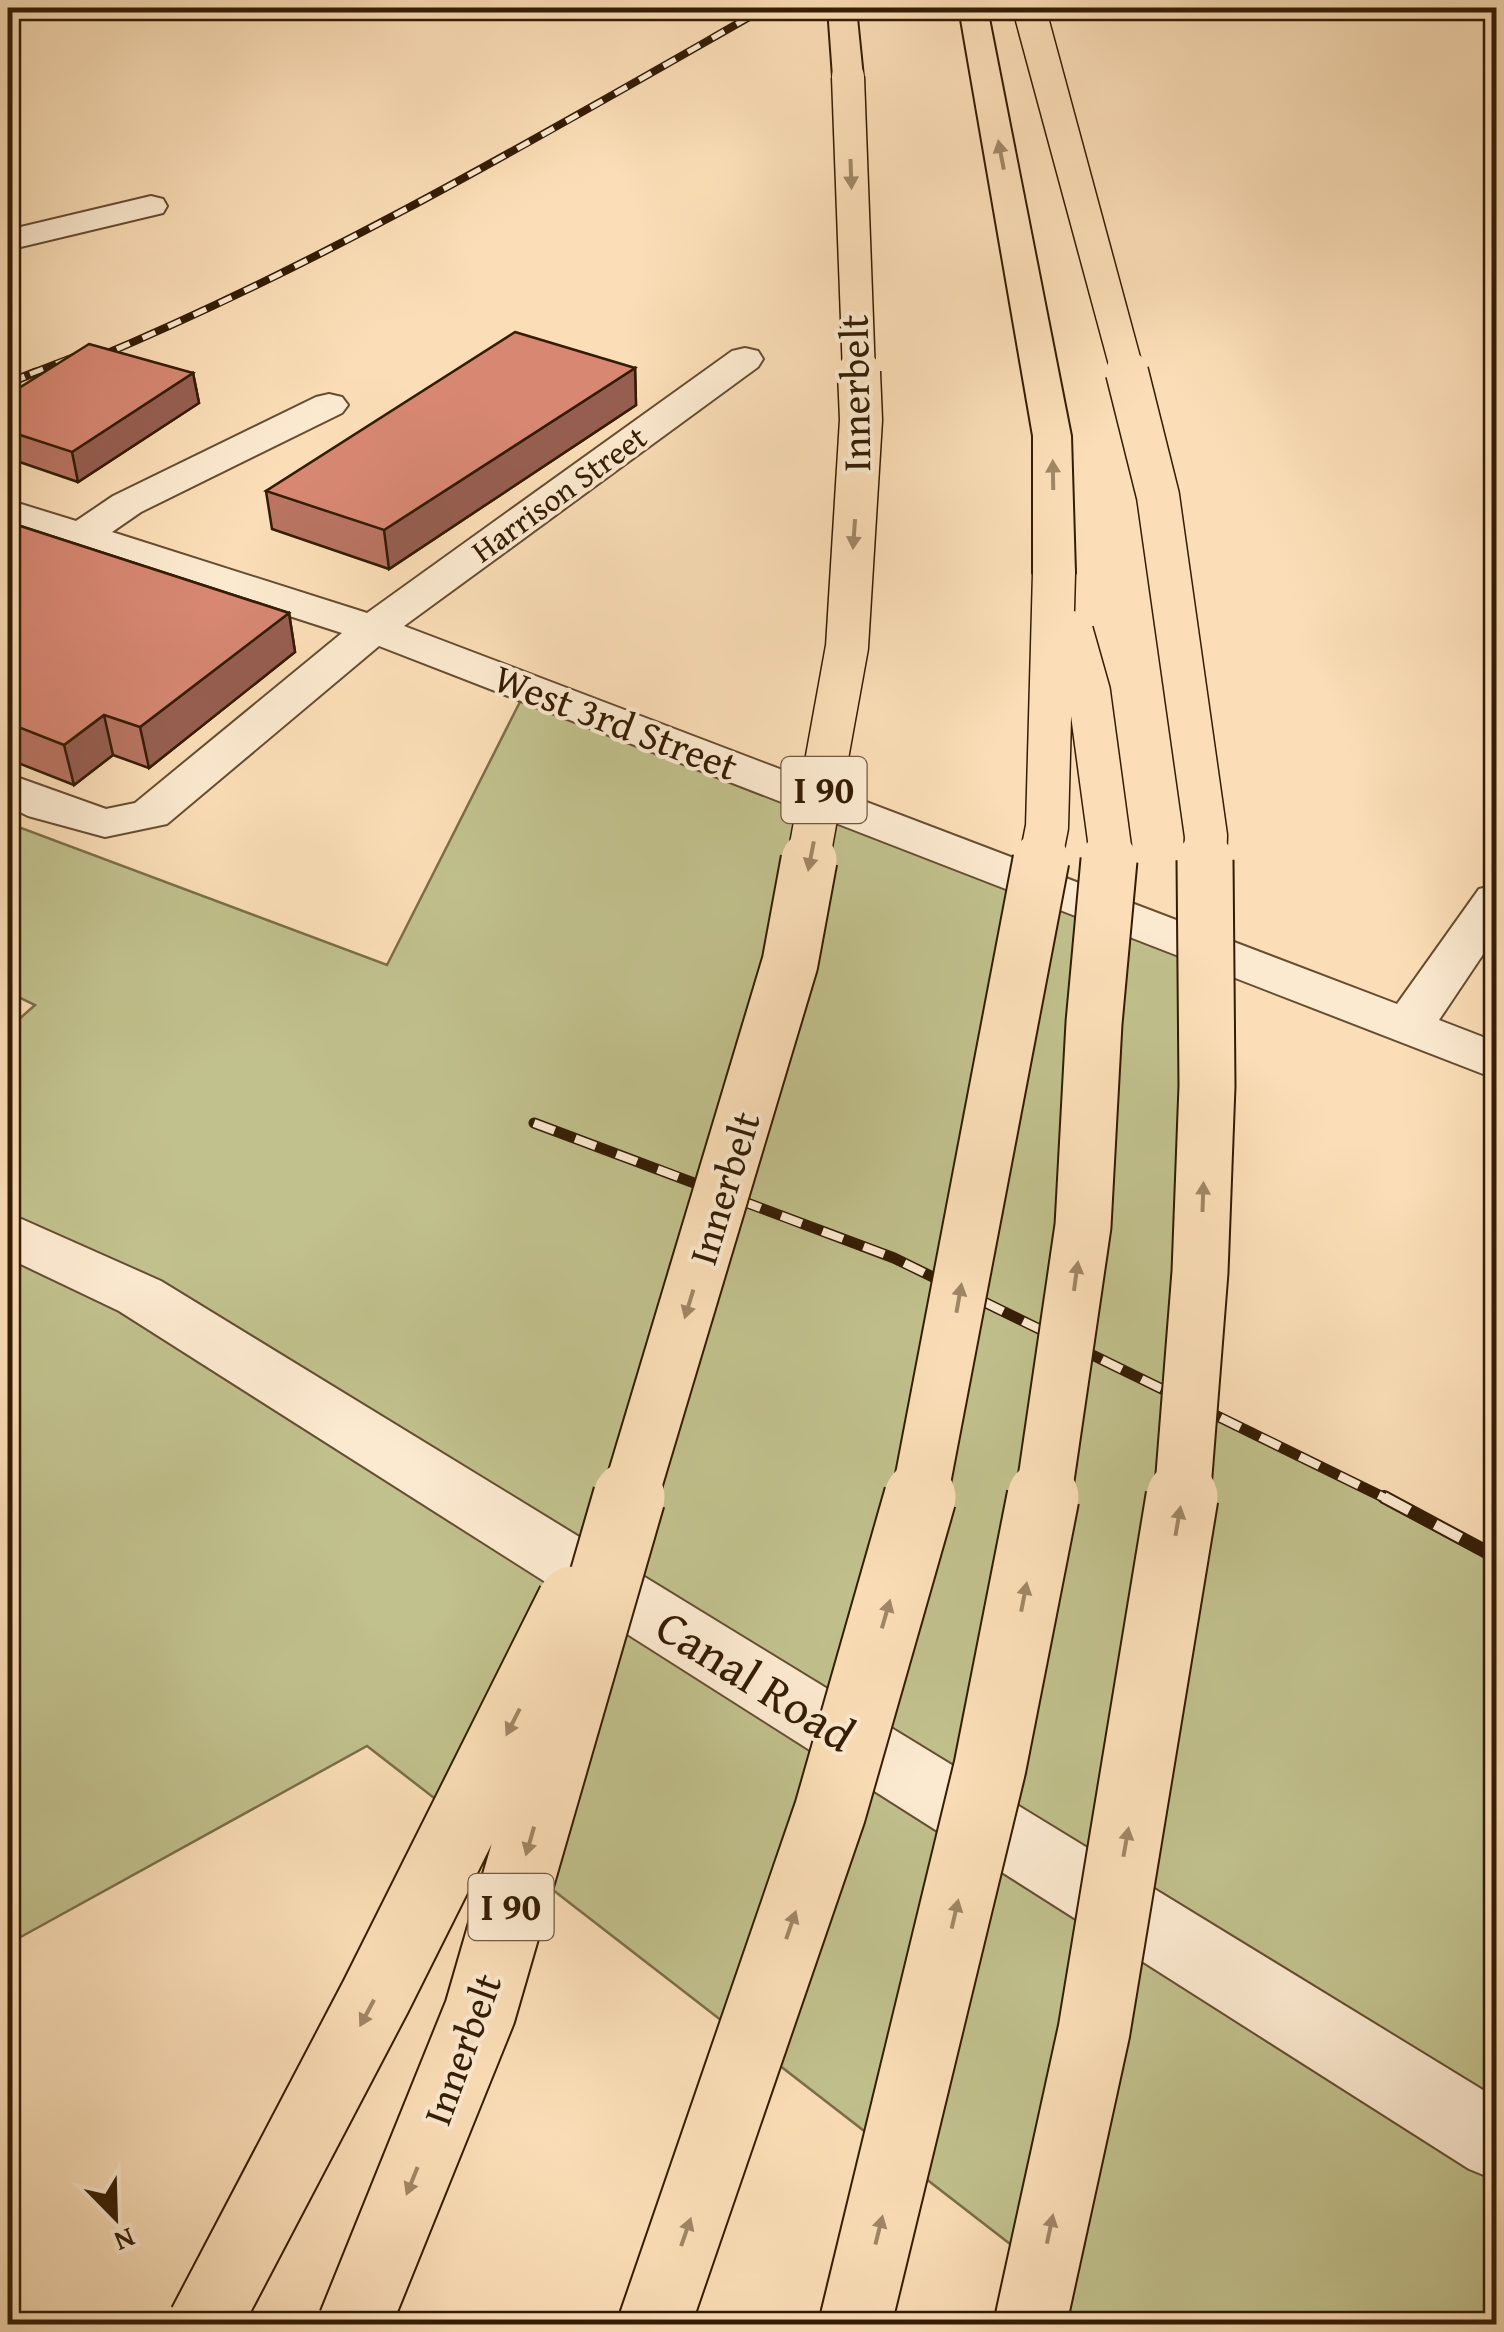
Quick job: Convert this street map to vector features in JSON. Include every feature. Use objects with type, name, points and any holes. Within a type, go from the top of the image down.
[{"type":"highway","name":"Innerbelt","points":[[354,2324],[480,2012],[790,962],[848,647],[862,420],[842,8]]},
{"type":"highway","points":[[654,2324],[830,1812],[927,1473],[1047,828],[1054,573],[1052,436],[973,8]]},
{"type":"highway","points":[[1029,8],[1105,283],[1158,496],[1206,836],[1203,924],[1207,1086],[1200,1272],[1183,1492],[1094,2030],[1030,2324]]},
{"type":"highway","points":[[855,2324],[990,1767],[1044,1499],[1083,1226],[1094,1024],[1110,847],[1089,692],[1054,573]]},
{"type":"highway","points":[[204,2324],[376,1996],[635,1478]]},
{"type":"street","points":[[8,240],[151,206]]},
{"type":"street","name":"Harrison Street","points":[[8,788],[45,806],[104,822],[150,814],[373,629],[745,359]]},
{"type":"street","points":[[81,535],[127,504],[329,405]]},
{"type":"street","name":"West 3rd Street","points":[[8,512],[373,629],[1496,1061]]},
{"type":"street","points":[[1407,1027],[1496,900]]},
{"type":"street","name":"Canal Road","points":[[8,1234],[140,1296],[1496,2142]]},
{"type":"green space","points":[[527,688],[1202,947],[1195,1403],[1496,1557],[1496,2324],[1030,2324],[1041,2268],[367,1746],[8,1944],[8,1029],[35,1005],[8,992],[8,823],[387,965]]},
{"type":"building","points":[[515,332],[635,368],[384,530],[266,491]]},
{"type":"building","points":[[89,344],[193,373],[72,452],[8,431],[8,395]]},
{"type":"building","points":[[8,522],[289,613],[140,727],[104,715],[64,745],[8,723]]},
{"type":"railway","points":[[91,360],[349,239],[765,8]]},
{"type":"railway","points":[[30,374],[82,354]]},
{"type":"railway","points":[[8,383],[36,372]]},
{"type":"railway","points":[[534,1123],[894,1258],[1389,1500]]},
{"type":"railway","points":[[1384,1497],[1496,1557]]}]
